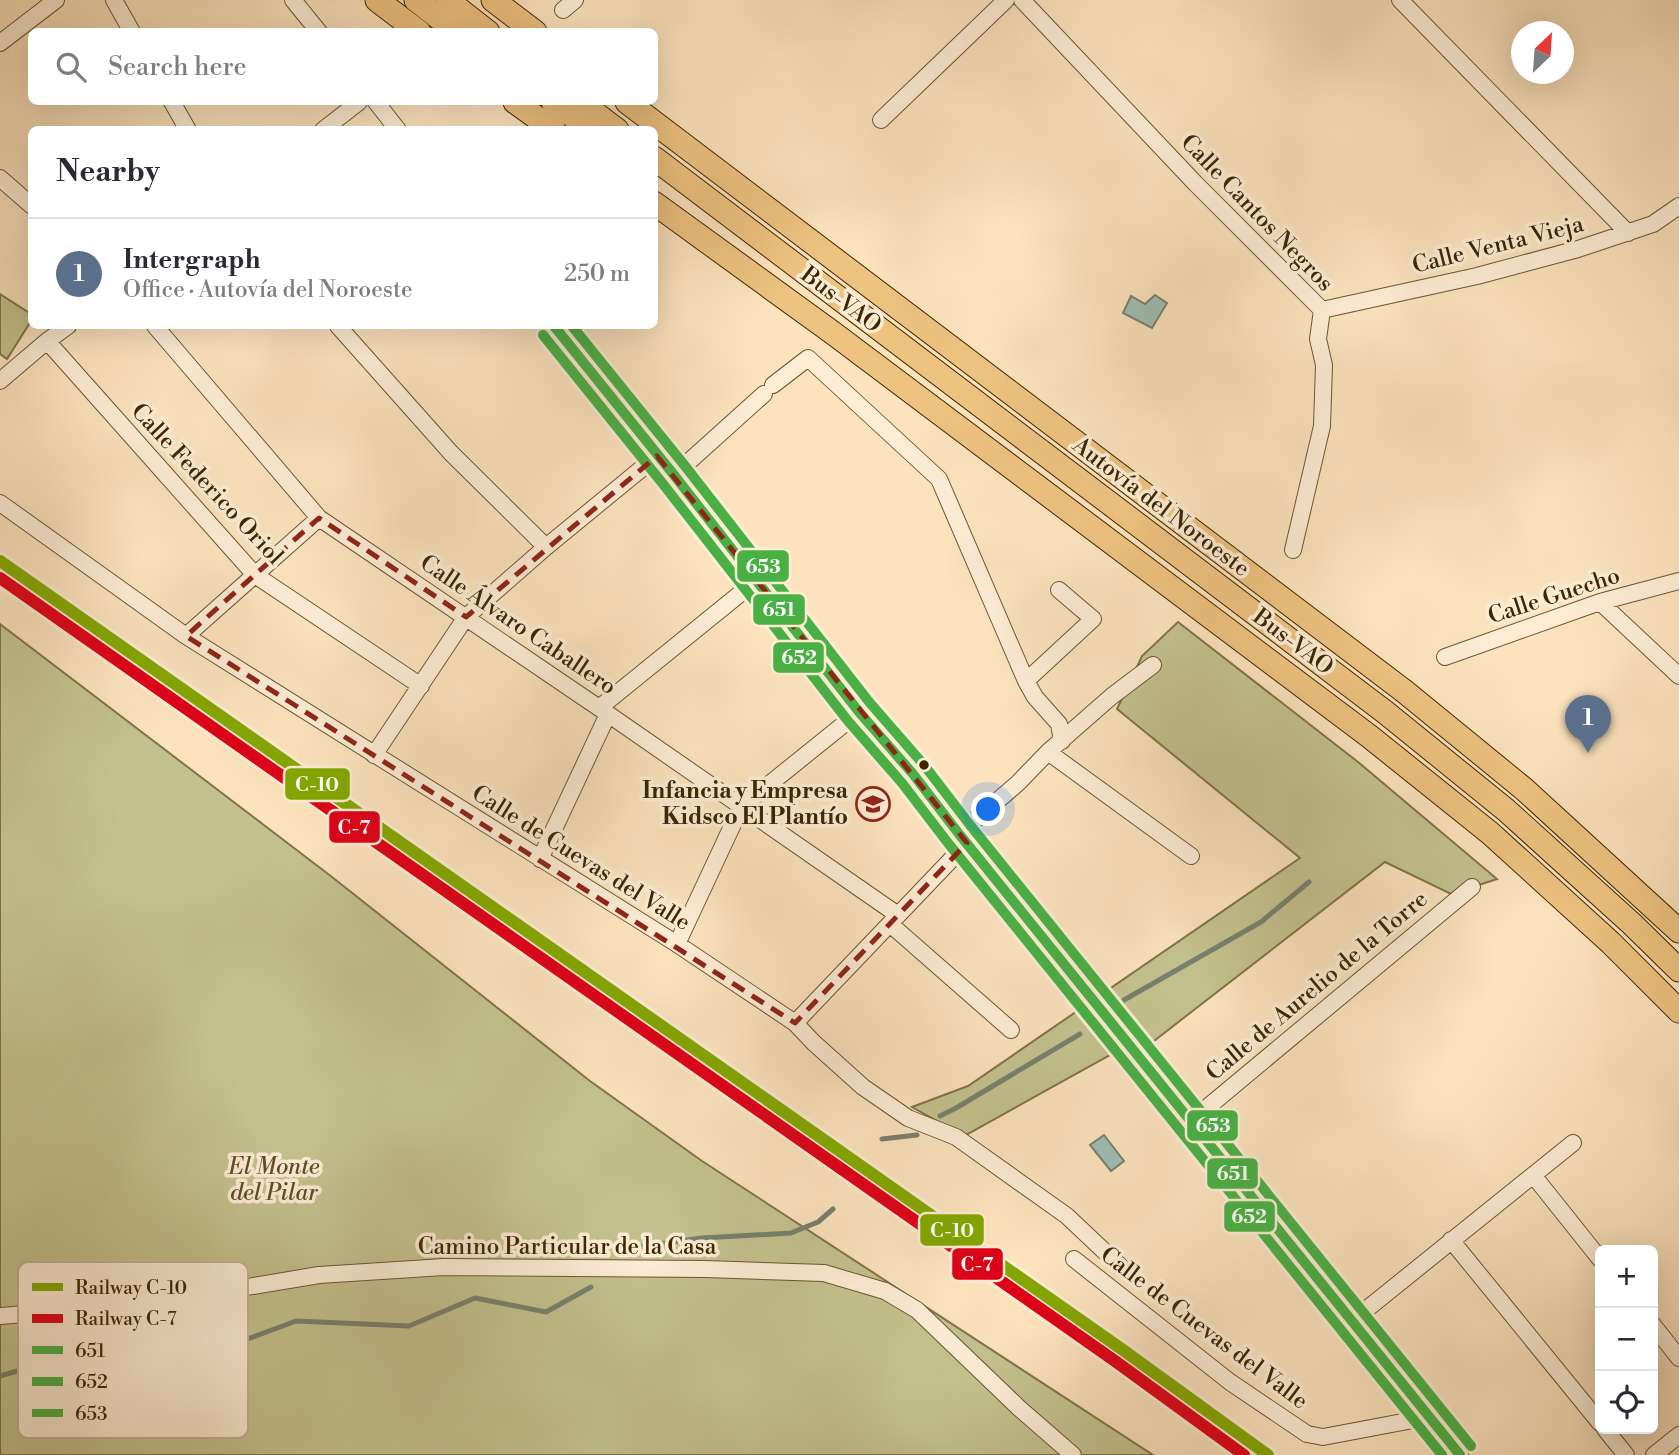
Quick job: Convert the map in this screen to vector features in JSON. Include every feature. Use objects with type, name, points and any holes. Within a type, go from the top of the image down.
[{"type":"highway","points":[[377,0],[414,28]]},
{"type":"highway","points":[[416,0],[452,28]]},
{"type":"highway","points":[[447,0],[483,28]]},
{"type":"highway","points":[[494,0],[513,8],[531,28]]},
{"type":"highway","points":[[519,105],[548,126]]},
{"type":"highway","points":[[557,105],[586,126]]},
{"type":"highway","points":[[584,105],[612,126]]},
{"type":"highway","name":"Autovía del Noroeste","points":[[631,105],[1404,691],[1524,789],[1679,931]]},
{"type":"highway","name":"Bus-VAO","points":[[658,161],[1395,720],[1506,810],[1632,923],[1679,970]]},
{"type":"highway","points":[[658,179],[711,217],[851,308]]},
{"type":"highway","points":[[658,206],[833,332],[1369,736],[1489,833],[1611,943],[1679,1011]]},
{"type":"street","points":[[0,43],[56,0]]},
{"type":"street","points":[[114,0],[130,28]]},
{"type":"street","points":[[293,0],[315,28]]},
{"type":"street","points":[[881,120],[1006,0]]},
{"type":"street","name":"Calle Cantos Negros","points":[[1022,0],[1195,183],[1322,310],[1318,339],[1324,365],[1322,426],[1293,550]]},
{"type":"street","points":[[1400,0],[1628,233]]},
{"type":"street","points":[[174,105],[186,126]]},
{"type":"street","points":[[328,126],[355,105]]},
{"type":"street","points":[[378,105],[395,126]]},
{"type":"street","points":[[0,178],[28,202]]},
{"type":"street","name":"Calle Venta Vieja","points":[[1322,310],[1477,276],[1578,250],[1653,223],[1679,206]]},
{"type":"street","points":[[0,381],[64,329]]},
{"type":"street","name":"Calle Álvaro Caballero","points":[[158,329],[319,518],[741,807],[894,919],[1011,1030]]},
{"type":"street","points":[[341,329],[451,453],[546,547]]},
{"type":"street","points":[[556,329],[859,712],[913,774],[1460,1455]]},
{"type":"street","name":"Calle Federico Oriol","points":[[47,341],[255,575],[421,686]]},
{"type":"street","points":[[674,475],[808,358],[939,479],[1026,681],[1035,697],[1059,724],[1062,741]]},
{"type":"street","points":[[374,755],[466,617],[657,456]]},
{"type":"street","name":"Calle de Cuevas del Valle","points":[[0,503],[186,636],[677,944],[795,1023],[863,1087],[908,1118],[956,1137],[1067,1216],[1122,1268]]},
{"type":"street","points":[[186,636],[319,518]]},
{"type":"street","points":[[540,859],[603,711],[757,580]]},
{"type":"street","name":"Calle Guecho","points":[[1445,657],[1600,602],[1679,582]]},
{"type":"street","points":[[1026,681],[1093,619],[1059,590]]},
{"type":"street","points":[[1600,602],[1679,676]]},
{"type":"street","points":[[795,1023],[894,919],[963,839],[1048,752],[1112,696],[1153,665]]},
{"type":"street","points":[[677,944],[741,807],[859,712]]},
{"type":"street","points":[[1048,752],[1191,856]]},
{"type":"street","name":"Calle de Aurelio de la Torre","points":[[1191,1121],[1472,887]]},
{"type":"street","points":[[1352,1321],[1573,1143]]},
{"type":"street","points":[[1533,1175],[1595,1253]]},
{"type":"street","points":[[1451,1240],[1595,1417]]},
{"type":"street","name":"Calle de Cuevas del Valle","points":[[1074,1259],[1230,1382],[1307,1434],[1323,1437],[1429,1417]]},
{"type":"street","name":"Camino Particular de la Casa","points":[[248,1287],[319,1275],[444,1267],[705,1269],[824,1273],[884,1291],[916,1310],[1019,1408],[1073,1455]]},
{"type":"street","name":"Camino Particular de la Casa","points":[[0,1316],[18,1315]]},
{"type":"street","points":[[1658,1331],[1679,1358]]},
{"type":"street","points":[[1609,1434],[1626,1455]]},
{"type":"street","points":[[1654,1455],[1679,1435]]},
{"type":"highlighted area","points":[[657,456],[967,843],[795,1023],[186,636],[319,518],[466,617]]},
{"type":"green space","points":[[0,294],[28,312],[28,326],[7,359],[0,354]]},
{"type":"green space","points":[[1178,622],[1358,762],[1497,879],[1451,894],[1385,862],[1150,1044],[1112,1054],[964,1136],[912,1107],[968,1086],[1300,858],[1117,709],[1142,656]]},
{"type":"green space","name":"El Monte del Pilar","points":[[0,624],[332,877],[590,1081],[702,1161],[1153,1455],[0,1455]]},
{"type":"water","points":[[1155,295],[1167,303],[1152,328],[1123,313],[1131,296],[1145,304]]},
{"type":"water","points":[[1104,1135],[1124,1161],[1111,1171],[1090,1145]]},
{"type":"waterway","points":[[1124,1000],[1261,922],[1309,882]]},
{"type":"waterway","points":[[940,1116],[1080,1034]]},
{"type":"waterway","points":[[882,1139],[917,1135]]},
{"type":"waterway","points":[[622,1249],[702,1238],[791,1233],[818,1222],[833,1209]]},
{"type":"waterway","points":[[248,1339],[296,1321],[409,1326],[475,1298],[546,1312],[591,1287]]},
{"type":"waterway","points":[[0,1376],[18,1371]]},
{"type":"rail line","name":"C-10","points":[[0,561],[1123,1350],[1268,1455]]},
{"type":"rail line","name":"C-7","points":[[0,578],[1115,1361],[1244,1455]]},
{"type":"transit line","name":"651","points":[[556,329],[859,712],[913,774],[1460,1455]]},
{"type":"transit line","name":"653","points":[[574,329],[870,703],[924,765],[1471,1446]]},
{"type":"transit line","name":"652","points":[[543,335],[848,721],[902,783],[1442,1455]]},
{"type":"place","name":"Intergraph","points":[[1588,753]]},
{"type":"place","name":"Infancia y Empresa Kidsco El Plantío","points":[[873,804]]}]
